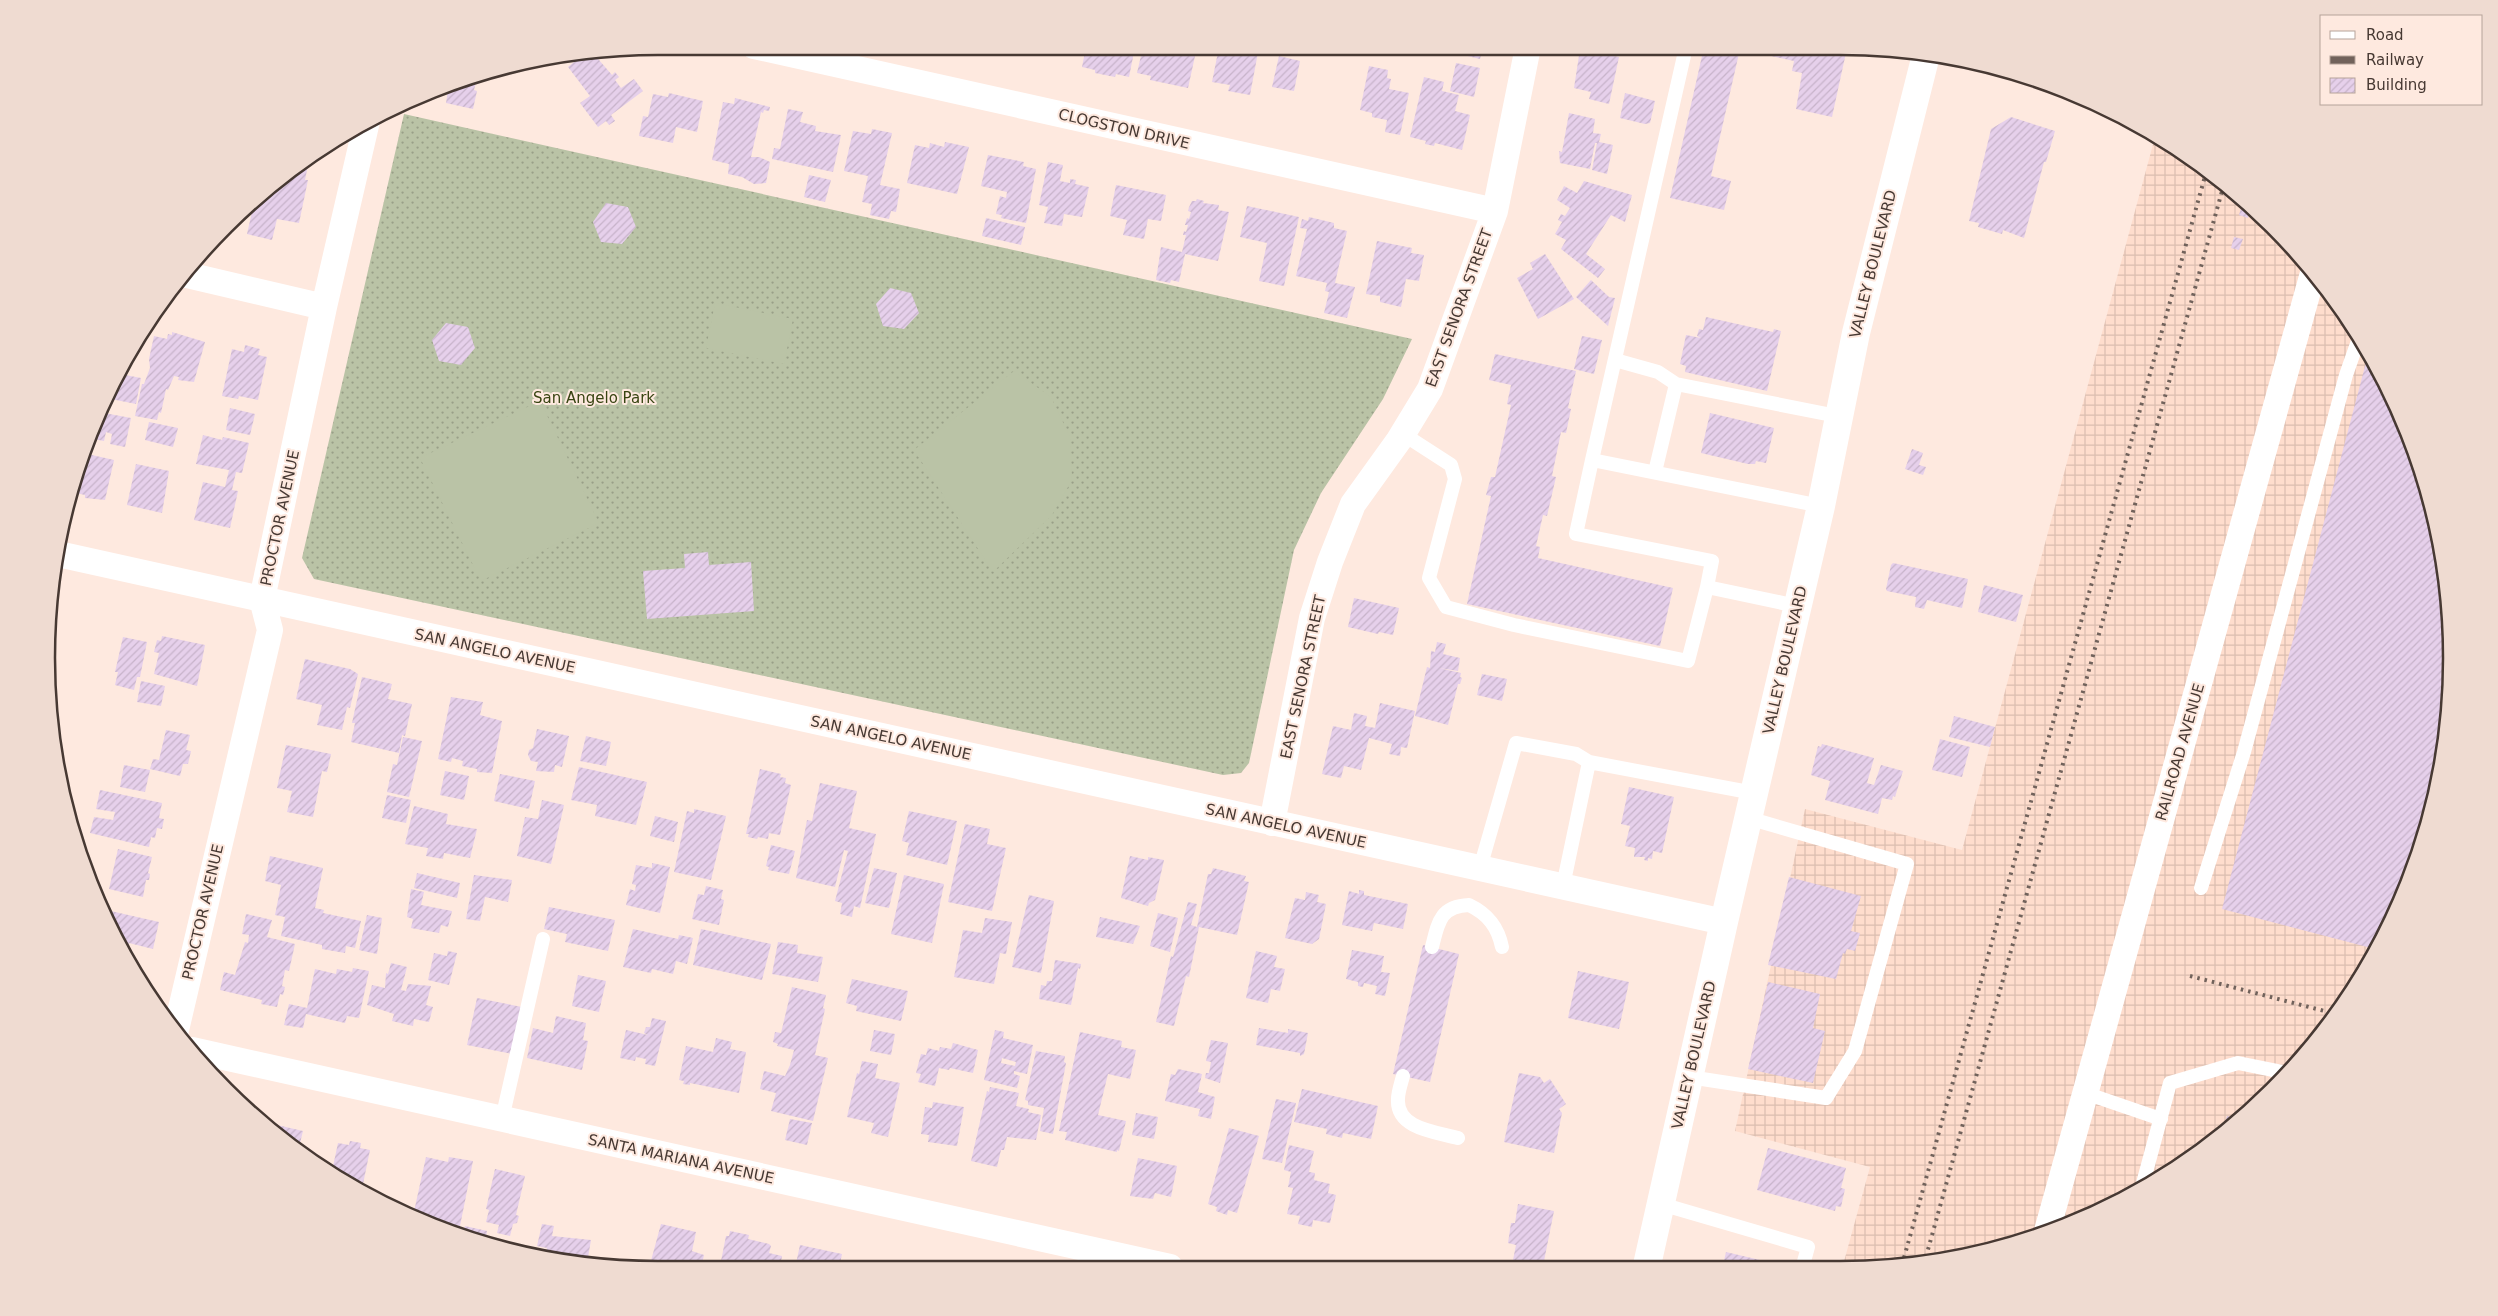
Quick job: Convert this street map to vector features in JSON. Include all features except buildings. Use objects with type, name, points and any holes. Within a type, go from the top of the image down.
[{"type":"main road","name":"VALLEY BOULEVARD","points":[[1648,1261],[1724,922],[1821,506],[1837,416],[1885,212],[1924,61]]},
{"type":"street","name":"CLOGSTON DRIVE","points":[[794,55],[1495,211]]},
{"type":"street","name":"EAST SENORA STREET","points":[[1272,823],[1312,618],[1330,562],[1353,504],[1403,434],[1430,389],[1495,211],[1526,55]]},
{"type":"street","name":"PROCTOR AVENUE","points":[[178,1022],[270,630],[262,599],[324,307],[365,131]]},
{"type":"street","points":[[192,276],[324,307]]},
{"type":"street","name":"RAILROAD AVENUE","points":[[2048,1224],[2311,282]]},
{"type":"street","name":"SAN ANGELO AVENUE","points":[[64,555],[1724,922]]},
{"type":"street","name":"SANTA MARIANA AVENUE","points":[[202,1052],[1143,1261]]},
{"type":"lane","points":[[1403,434],[1451,465],[1455,480],[1429,578],[1446,608],[1514,625],[1688,661],[1712,561],[1576,534],[1684,55]]},
{"type":"lane","points":[[2201,888],[2244,752],[2346,375],[2356,347]]},
{"type":"lane","points":[[1615,360],[1658,372],[1676,384],[1837,416]]},
{"type":"lane","points":[[1655,472],[1676,384]]},
{"type":"lane","points":[[1592,460],[1821,506]]},
{"type":"lane","points":[[1707,587],[1797,606]]},
{"type":"lane","points":[[1480,868],[1516,743],[1576,754],[1589,762],[1751,806],[1907,864],[1855,1051],[1826,1098],[1689,1077]]},
{"type":"lane","points":[[1563,886],[1589,762]]},
{"type":"lane","points":[[1432,948],[1443,914],[1449,908],[1469,905],[1488,918],[1499,932],[1502,947]]},
{"type":"lane","points":[[502,1119],[543,939]]},
{"type":"lane","points":[[2144,1178],[2170,1083],[2238,1063],[2278,1071]]},
{"type":"lane","points":[[1403,1076],[1398,1101],[1401,1115],[1410,1125],[1458,1138]]},
{"type":"lane","points":[[2085,1093],[2161,1119]]},
{"type":"lane","points":[[1661,1204],[1808,1246],[1803,1261]]},
{"type":"shaded area","points":[[2153,143],[2207,180],[2238,205],[2293,260],[2341,323],[2381,391],[2397,427],[2411,464],[2431,540],[2438,579],[2442,619],[2442,697],[2438,737],[2422,814],[2411,852],[2381,925],[2341,993],[2293,1056],[2238,1111],[2207,1136],[2142,1180],[2107,1199],[2034,1229],[1958,1249],[1919,1256],[1844,1261],[1870,1167],[1735,1131],[1805,809],[1962,850]]},
{"type":"green space","name":"San Angelo Park","points":[[404,114],[1412,339],[1383,399],[1321,493],[1294,550],[1249,763],[1241,773],[1223,775],[314,579],[302,558]]},
{"type":"green space","points":[[715,303],[793,319],[784,364],[706,348]]},
{"type":"green space","points":[[1014,371],[1051,397],[1070,437],[1072,480],[1052,515],[993,572],[914,450]]},
{"type":"green space","points":[[540,401],[599,523],[481,581],[420,458]]},
{"type":"railway","points":[[1904,1257],[2204,178]]},
{"type":"railway","points":[[1927,1255],[2222,192]]},
{"type":"railway","points":[[2190,976],[2327,1012]]}]
